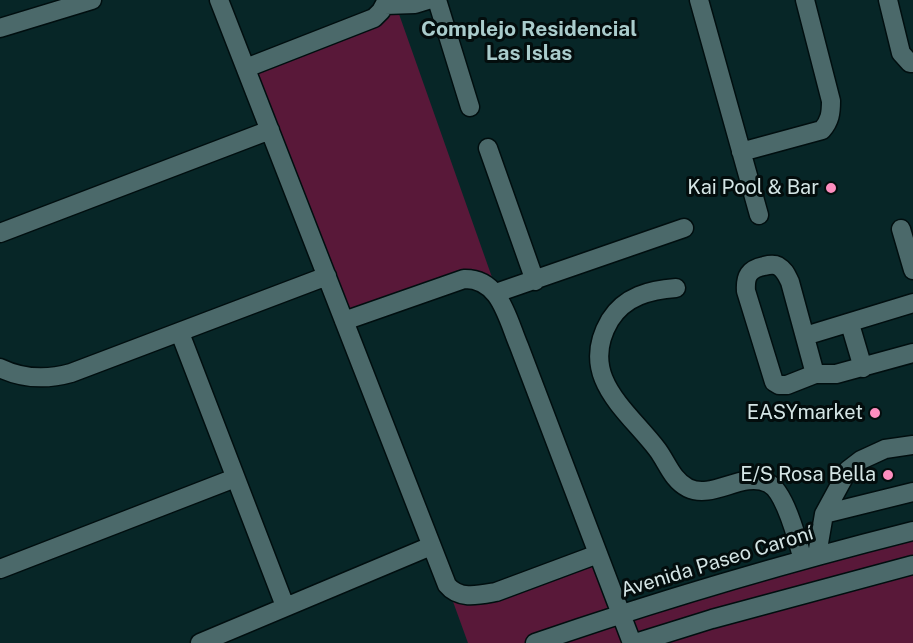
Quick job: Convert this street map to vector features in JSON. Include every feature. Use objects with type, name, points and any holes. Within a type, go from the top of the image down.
[{"type":"street","points":[[0,28],[93,0]]},
{"type":"street","points":[[219,0],[447,585],[452,591],[468,596],[496,592],[598,554]]},
{"type":"street","points":[[246,68],[374,18],[386,3],[415,4],[428,0]]},
{"type":"street","points":[[437,0],[470,107]]},
{"type":"street","points":[[699,0],[759,215]]},
{"type":"street","points":[[741,152],[822,130],[828,123],[831,101],[805,0]]},
{"type":"street","points":[[888,0],[901,53],[910,63],[913,63]]},
{"type":"street","points":[[0,233],[270,130]]},
{"type":"street","points":[[488,148],[535,281]]},
{"type":"street","points":[[496,293],[684,228]]},
{"type":"street","points":[[901,229],[913,270]]},
{"type":"street","points":[[815,374],[785,271],[777,265],[754,268],[748,273],[745,281],[746,291],[774,382],[779,385],[787,385],[815,374],[836,374],[863,368],[913,353]]},
{"type":"street","points":[[0,368],[24,377],[57,377],[95,366],[327,276]]},
{"type":"street","points":[[345,321],[464,279],[478,280],[496,293],[519,346],[634,643],[712,619],[913,565]]},
{"type":"street","points":[[676,288],[642,293],[624,303],[611,318],[602,338],[600,356],[601,372],[607,388],[618,406],[657,449],[675,478],[688,488],[708,491],[733,483],[756,481],[768,483],[779,493],[810,558]]},
{"type":"street","points":[[805,336],[913,303]]},
{"type":"street","points":[[850,324],[863,368]]},
{"type":"street","points":[[180,333],[285,606]]},
{"type":"street","points":[[810,558],[824,514],[848,470],[861,460],[885,449],[913,445]]},
{"type":"street","points":[[0,569],[235,478]]},
{"type":"street","points":[[824,514],[913,492]]},
{"type":"street","name":"Avenida Paseo Caroní","points":[[536,643],[621,614],[810,558],[913,531]]},
{"type":"street","points":[[200,643],[431,546]]},
{"type":"shaded area","points":[[394,0],[500,300],[484,283],[344,321],[246,68]]},
{"type":"shaded area","points":[[913,531],[913,643],[468,643],[447,585],[459,594],[598,554],[621,614]]},
{"type":"place","name":"Kai Pool & Bar","points":[[831,188]]},
{"type":"place","name":"EASYmarket","points":[[875,413]]},
{"type":"place","name":"E/S Rosa Bella","points":[[888,475]]},
{"type":"district","name":"Complejo Residencial Las Islas","points":[[529,42]]}]
